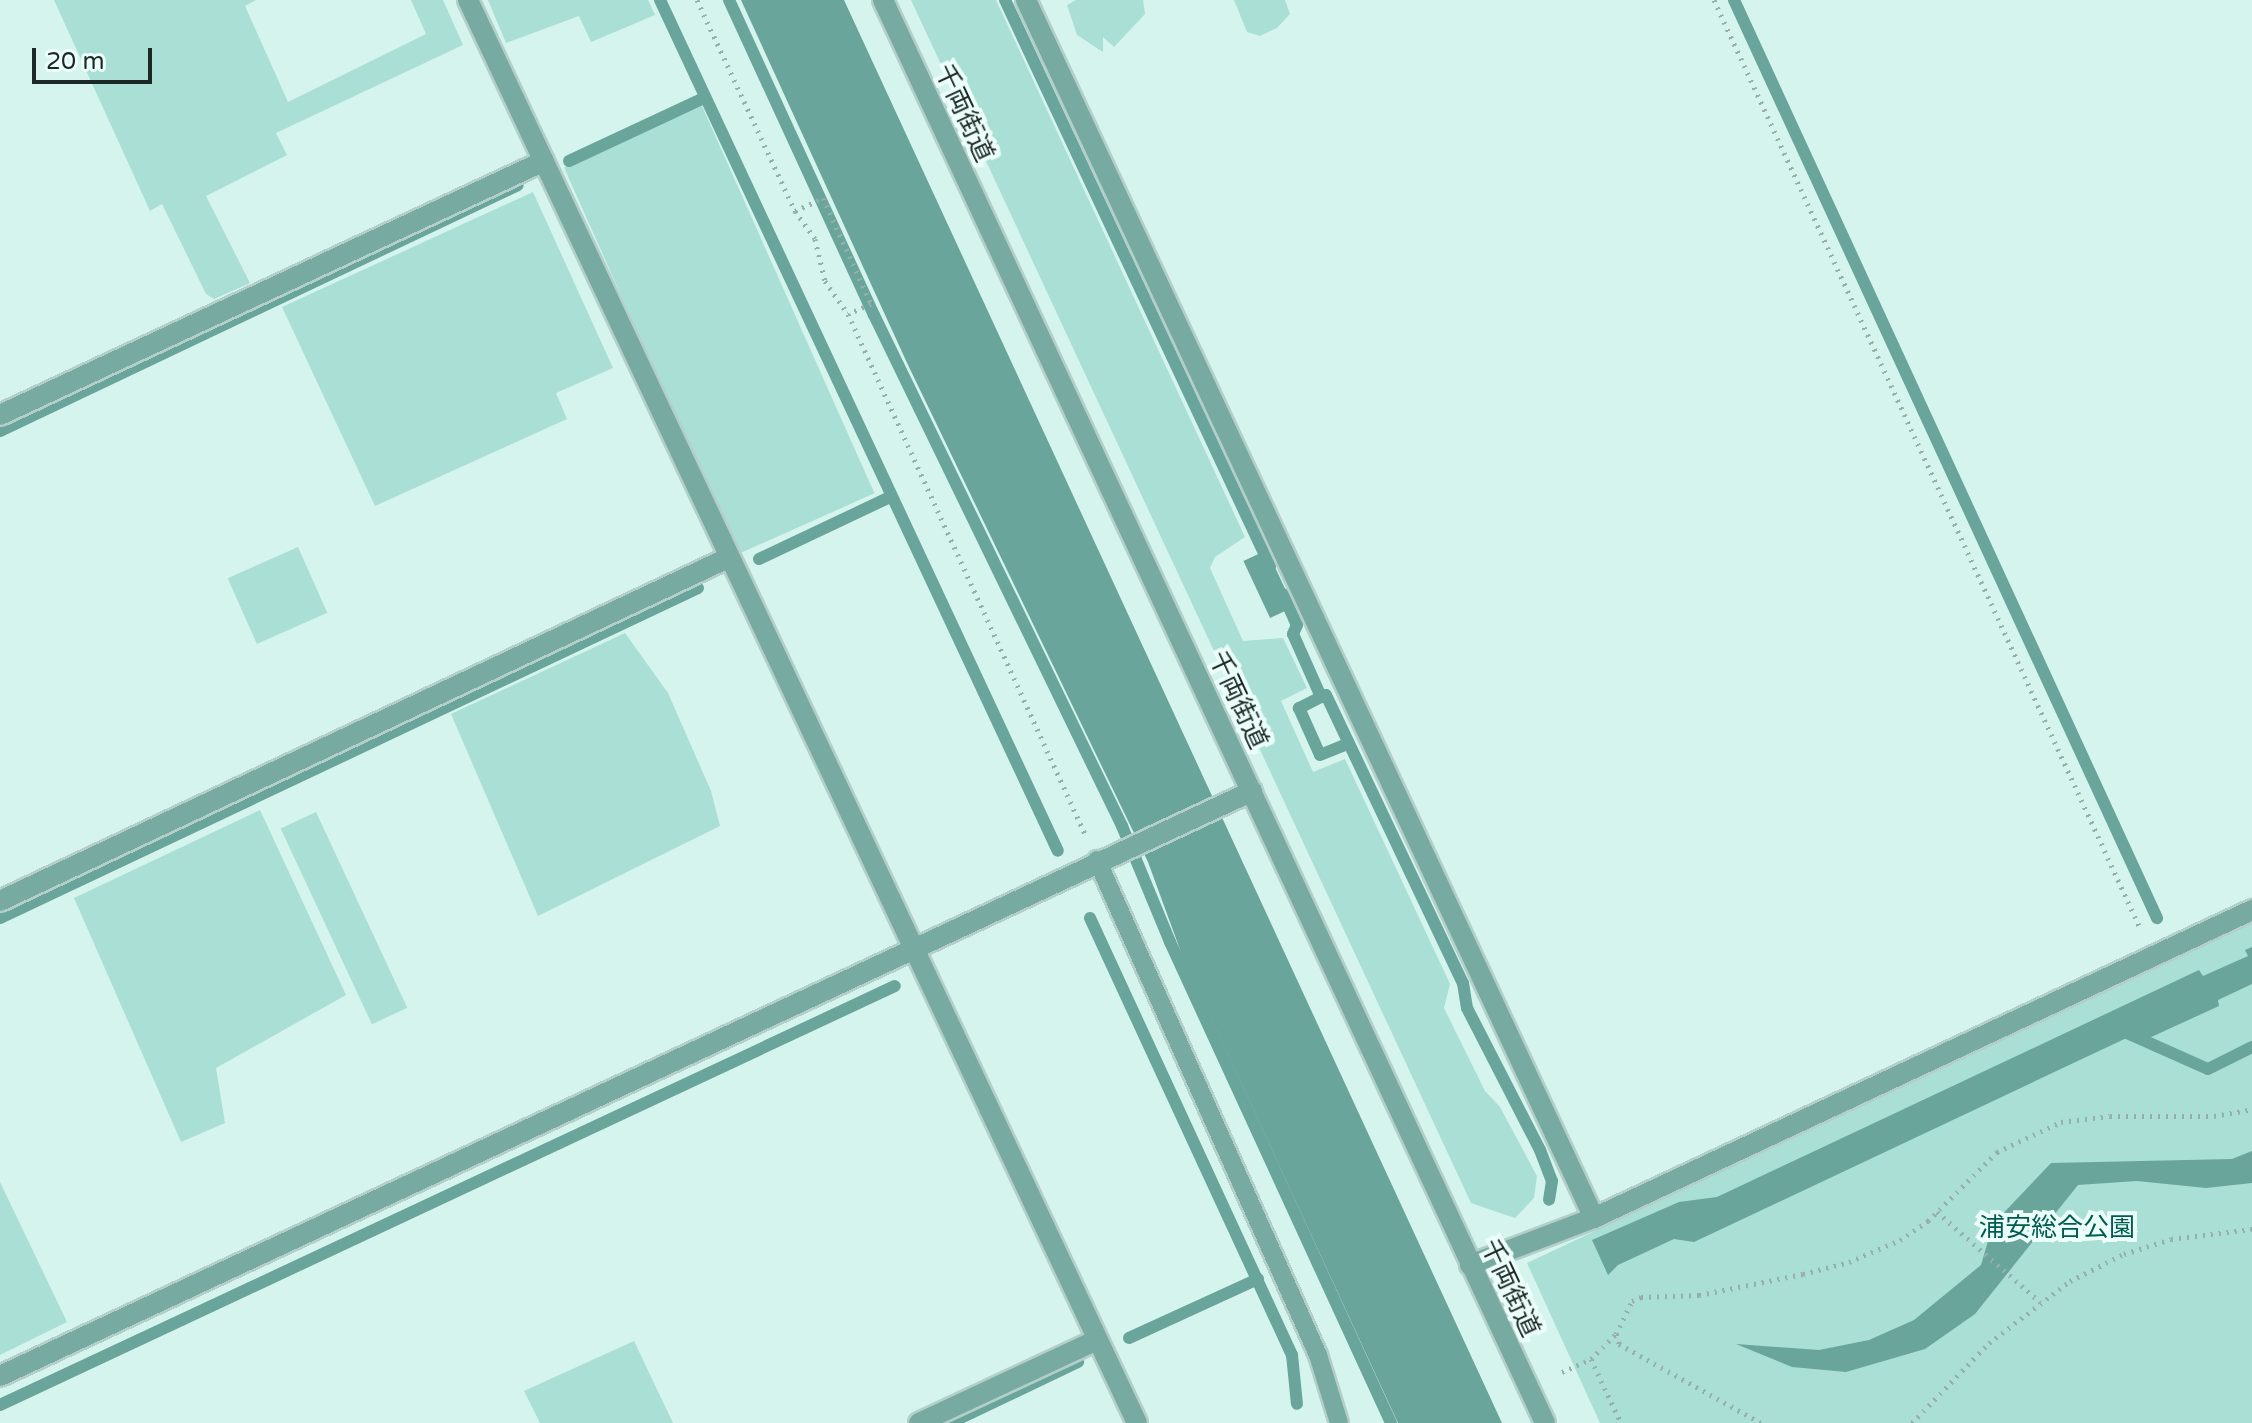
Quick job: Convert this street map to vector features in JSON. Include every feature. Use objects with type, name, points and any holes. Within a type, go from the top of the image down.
[{"type":"street","points":[[468,0],[1137,1423]]},
{"type":"street","name":"千両街道","points":[[883,0],[1545,1423]]},
{"type":"street","points":[[1026,0],[1594,1218]]},
{"type":"street","points":[[0,415],[544,161]]},
{"type":"street","points":[[0,901],[728,558]]},
{"type":"street","points":[[0,1376],[916,948],[1097,860],[1252,791]]},
{"type":"street","points":[[1470,1265],[1594,1218],[2252,910]]},
{"type":"street","points":[[919,1423],[1097,1340]]},
{"type":"lane","points":[[1097,860],[1318,1355],[1339,1423]]},
{"type":"path","points":[[697,0],[795,211],[815,239],[825,281],[848,314],[1097,860]]},
{"type":"path","points":[[1714,0],[2153,956]]},
{"type":"path","points":[[795,211],[823,198],[871,304],[848,314]]},
{"type":"path","points":[[1562,1372],[1591,1359],[1616,1334],[1626,1309],[1641,1297],[1699,1295],[1849,1262],[1900,1240],[1937,1212],[1997,1152],[2061,1122],[2110,1116],[2214,1116],[2252,1109]]},
{"type":"path","points":[[1937,1212],[2040,1302]]},
{"type":"path","points":[[1912,1423],[1946,1382],[2040,1302],[2124,1254],[2171,1239],[2252,1229]]},
{"type":"path","points":[[1616,1334],[1619,1344],[1761,1423]]},
{"type":"path","points":[[1591,1359],[1621,1423]]},
{"type":"green space","points":[[54,0],[256,0],[245,6],[288,102],[426,34],[411,0],[443,0],[463,45],[276,133],[287,155],[206,196],[250,283],[214,299],[206,294],[162,204],[150,211]]},
{"type":"green space","points":[[488,0],[648,0],[655,15],[591,42],[579,16],[506,43]]},
{"type":"green space","points":[[911,0],[996,0],[1245,537],[1215,557],[1210,568],[1243,641],[1283,638],[1307,688],[1281,701],[1313,772],[1345,759],[1450,984],[1444,1008],[1485,1091],[1500,1107],[1537,1176],[1534,1198],[1515,1218],[1471,1203]]},
{"type":"green space","points":[[1076,0],[1143,0],[1145,14],[1114,47],[1103,37],[1103,52],[1077,35],[1067,5]]},
{"type":"green space","points":[[1234,0],[1285,0],[1290,14],[1277,28],[1260,36],[1247,32]]},
{"type":"green space","points":[[702,106],[874,493],[737,555],[564,167]]},
{"type":"green space","points":[[533,192],[613,368],[556,393],[567,419],[375,506],[282,307]]},
{"type":"green space","points":[[298,547],[327,613],[257,644],[228,578]]},
{"type":"green space","points":[[625,633],[668,693],[711,791],[720,826],[538,916],[451,714]]},
{"type":"green space","points":[[260,810],[346,995],[216,1068],[225,1123],[181,1142],[74,898]]},
{"type":"green space","points":[[316,812],[407,1008],[372,1024],[281,828]]},
{"type":"green space","name":"浦安総合公園","points":[[2252,921],[2252,1423],[1600,1423],[1527,1263]]},
{"type":"green space","points":[[0,1182],[67,1322],[0,1355]]},
{"type":"green space","points":[[634,1341],[673,1423],[540,1423],[524,1391]]},
{"type":"shaded area","points":[[741,0],[844,0],[1502,1423],[1398,1423],[1182,955],[1148,862],[908,365]]},
{"type":"shaded area","points":[[1267,550],[1294,607],[1270,618],[1243,561]]},
{"type":"shaded area","points":[[2252,947],[2252,984],[2218,1000],[2219,1006],[2147,1039],[2133,1035],[1694,1242],[1674,1239],[1618,1265],[1608,1275],[1592,1240],[1679,1202],[1717,1197],[2199,970],[2203,976],[2248,956],[2245,950]]},
{"type":"shaded area","points":[[2252,1151],[2252,1183],[2206,1188],[2137,1181],[2078,1185],[1975,1314],[1925,1349],[1846,1372],[1792,1367],[1736,1344],[1819,1350],[1869,1340],[1914,1320],[1981,1265],[1993,1224],[2051,1163],[2232,1159]]},
{"type":"waterway","points":[[660,0],[1058,851]]},
{"type":"waterway","points":[[729,0],[874,315],[1122,826],[1170,942],[1391,1423]]},
{"type":"waterway","points":[[1005,0],[1270,566]]},
{"type":"waterway","points":[[1734,0],[2157,918]]},
{"type":"waterway","points":[[569,161],[704,98]]},
{"type":"waterway","points":[[0,431],[518,185]]},
{"type":"waterway","points":[[759,559],[890,497]]},
{"type":"waterway","points":[[0,918],[698,588]]},
{"type":"waterway","points":[[1283,594],[1297,625],[1293,634],[1321,697],[1326,695],[1463,983],[1467,1008],[1540,1150],[1552,1181],[1549,1200]]},
{"type":"waterway","points":[[1321,697],[1299,708],[1320,755],[1349,743]]},
{"type":"waterway","points":[[1090,918],[1292,1355],[1297,1404]]},
{"type":"waterway","points":[[0,1405],[895,986]]},
{"type":"waterway","points":[[2118,1029],[2208,1069],[2252,1047]]},
{"type":"waterway","points":[[1129,1338],[1258,1279]]},
{"type":"waterway","points":[[950,1423],[1078,1362]]}]
